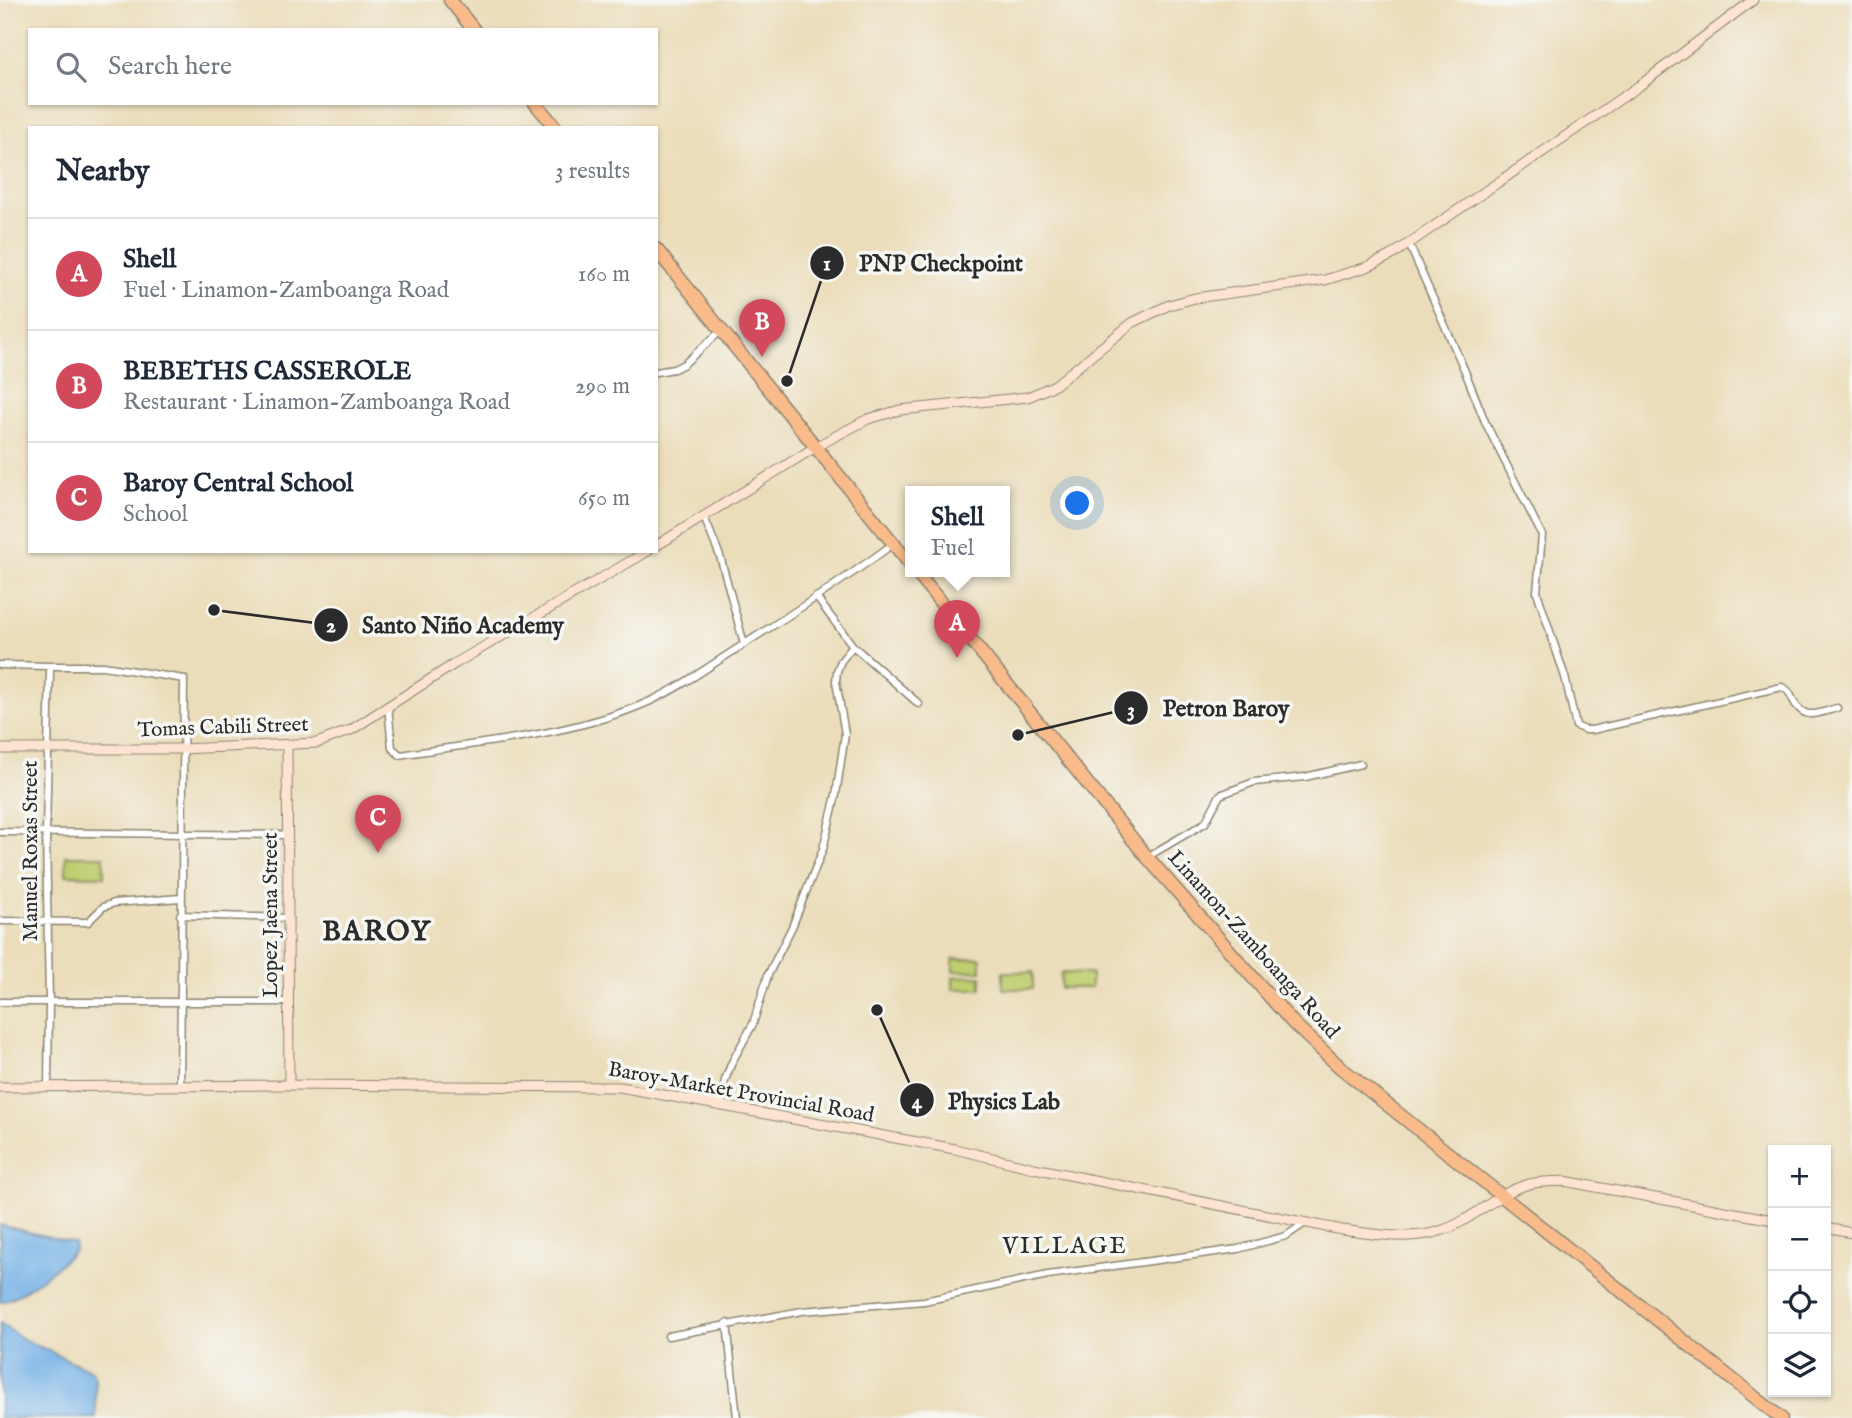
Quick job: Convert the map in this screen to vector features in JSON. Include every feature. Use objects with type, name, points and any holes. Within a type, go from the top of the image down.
[{"type":"highway","points":[[450,0],[472,28]]},
{"type":"highway","points":[[538,105],[554,126]]},
{"type":"highway","points":[[658,251],[905,558]]},
{"type":"highway","name":"Linamon-Zamboanga Road","points":[[920,577],[1147,857],[1293,1023],[1342,1068],[1781,1418]]},
{"type":"street","points":[[658,545],[853,425],[888,413],[1028,397],[1055,385],[1132,323],[1169,305],[1195,298],[1342,276],[1367,267],[1409,244],[1639,86],[1753,0]]},
{"type":"street","points":[[1409,244],[1486,424],[1542,535],[1537,592],[1565,677],[1577,726],[1592,730],[1782,687],[1787,690],[1797,709],[1804,713],[1810,715],[1837,708]]},
{"type":"street","points":[[658,372],[684,364],[723,329]]},
{"type":"street","points":[[704,517],[720,556],[744,644]]},
{"type":"street","points":[[388,706],[392,748],[400,755],[562,729],[645,703],[677,687],[744,644],[893,543]]},
{"type":"street","name":"Tomas Cabili Street","points":[[0,749],[182,750],[317,743],[335,737],[645,553]]},
{"type":"street","points":[[816,597],[853,646],[919,704]]},
{"type":"street","points":[[721,1104],[725,1080],[732,1062],[753,1024],[768,975],[792,927],[823,849],[836,795],[845,734],[836,681],[837,671],[853,646]]},
{"type":"street","points":[[0,666],[104,666],[184,679],[180,1086]]},
{"type":"street","name":"Manuel Roxas Street","points":[[48,1086],[46,832],[49,666]]},
{"type":"street","name":"Lopez Jaena Street","points":[[287,745],[289,1085]]},
{"type":"street","points":[[1147,857],[1205,823],[1220,796],[1254,782],[1304,777],[1361,764]]},
{"type":"street","points":[[0,832],[288,835]]},
{"type":"street","points":[[0,921],[89,922],[103,906],[114,903],[180,898]]},
{"type":"street","points":[[180,915],[289,918]]},
{"type":"street","points":[[0,1002],[289,1002]]},
{"type":"street","name":"Baroy-Market Provincial Road","points":[[0,1087],[620,1087],[955,1149],[1034,1168],[1363,1233],[1417,1236],[1440,1231],[1460,1223],[1503,1195],[1526,1185],[1564,1181],[1768,1219]]},
{"type":"street","points":[[668,1336],[802,1311],[925,1301],[1048,1275],[1238,1249],[1286,1237],[1307,1222]]},
{"type":"street","points":[[1831,1229],[1852,1233]]},
{"type":"street","points":[[727,1323],[737,1418]]},
{"type":"green space","points":[[66,856],[104,856],[104,876],[66,875]]},
{"type":"green space","points":[[981,958],[981,971],[953,971],[953,959]]},
{"type":"green space","points":[[1003,972],[1033,972],[1033,989],[1003,989]]},
{"type":"green space","points":[[1061,973],[1091,974],[1091,988],[1061,988]]},
{"type":"green space","points":[[981,976],[981,989],[953,989],[953,977]]},
{"type":"water","points":[[0,1225],[74,1243],[75,1249],[28,1288],[0,1302]]},
{"type":"water","points":[[0,1323],[21,1338],[92,1371],[95,1379],[96,1418],[0,1418]]},
{"type":"place","name":"BEBETHS CASSEROLE","points":[[762,357]]},
{"type":"place","name":"PNP Checkpoint","points":[[787,381]]},
{"type":"place","name":"Santo Niño Academy","points":[[214,610]]},
{"type":"place","name":"Shell","points":[[957,658]]},
{"type":"place","name":"Petron Baroy","points":[[1018,735]]},
{"type":"place","name":"Baroy Central School","points":[[378,853]]},
{"type":"place","name":"Physics Lab","points":[[877,1010]]},
{"type":"district","name":"BAROY","points":[[377,932]]},
{"type":"district","name":"VILLAGE","points":[[1065,1246]]}]
